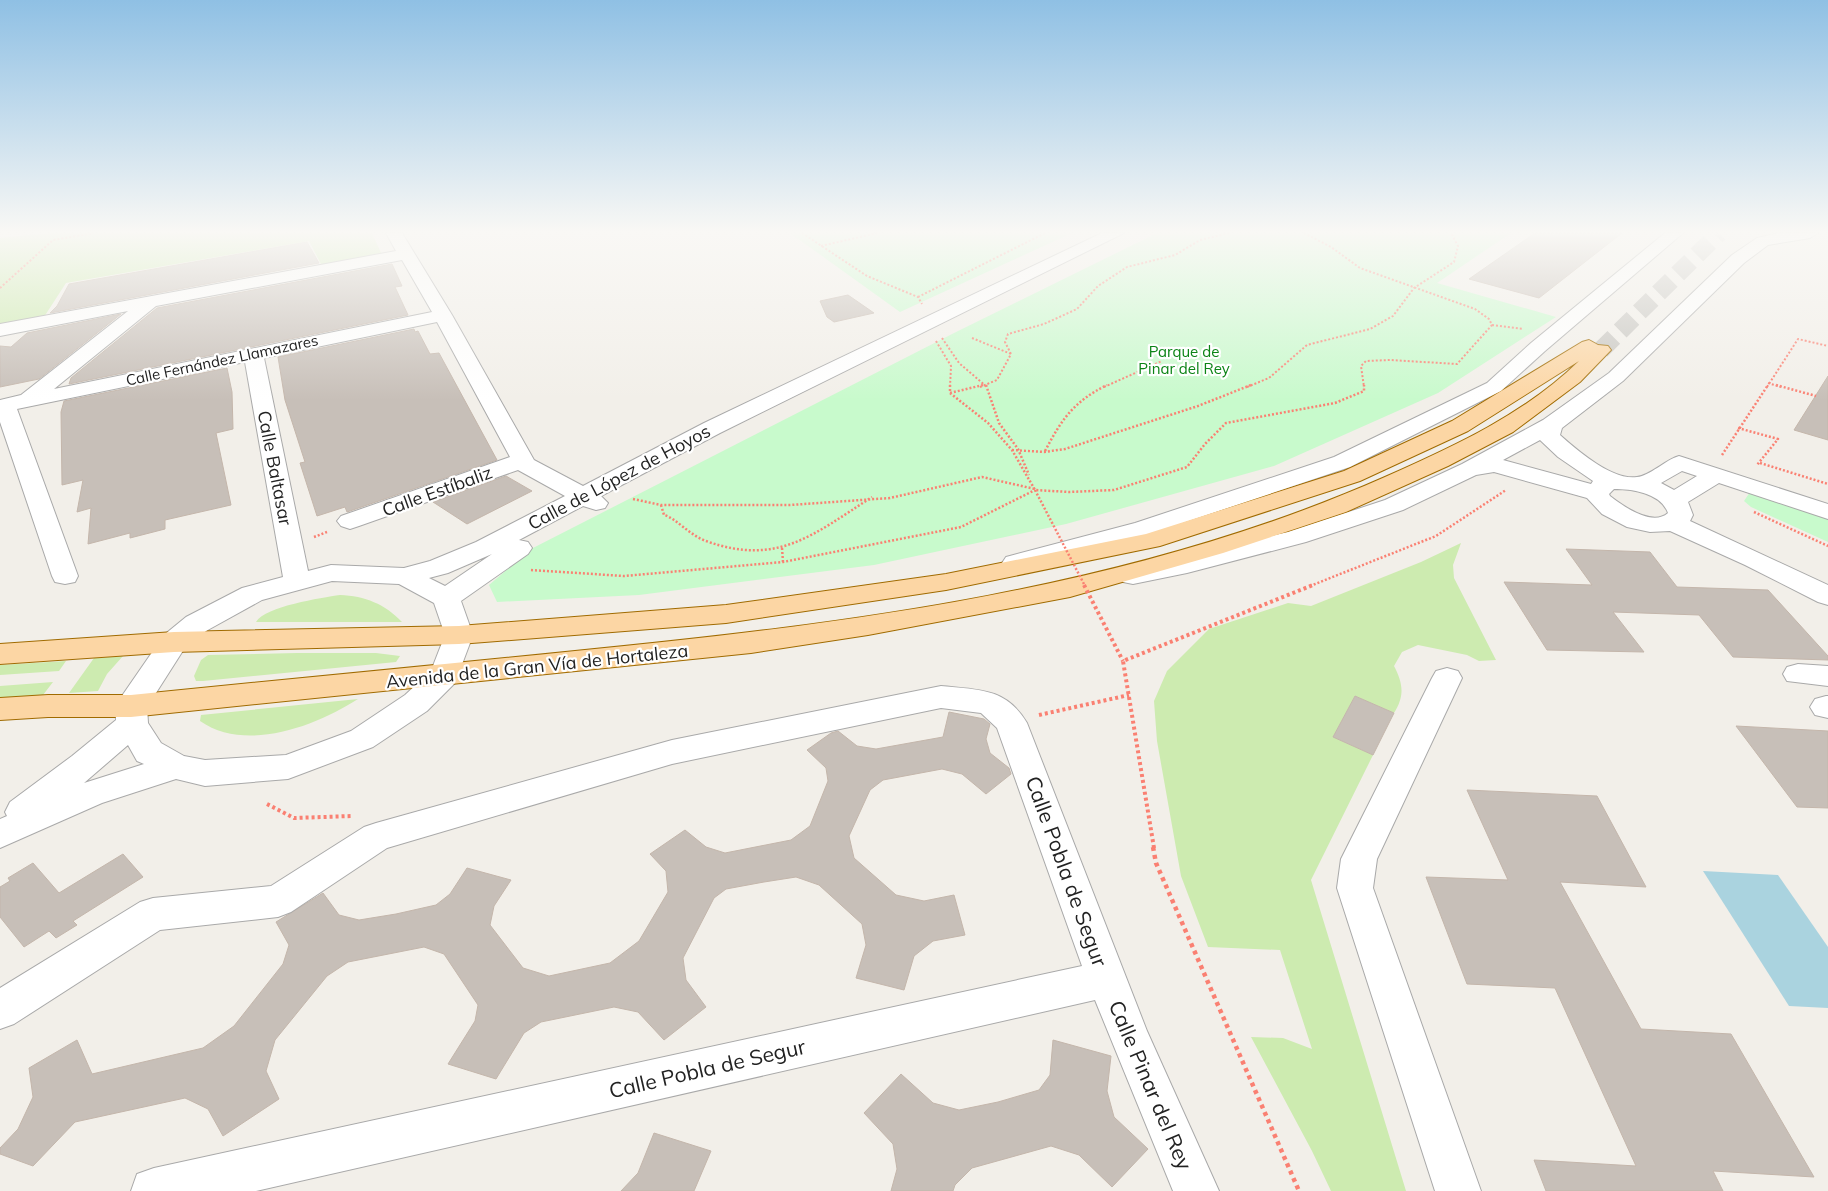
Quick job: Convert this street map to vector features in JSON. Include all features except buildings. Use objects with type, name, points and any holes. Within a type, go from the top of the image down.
[{"type":"main road","name":"Avenida de la Gran Vía de Hortaleza","points":[[0,654],[174,642],[459,635],[726,614],[946,582],[1150,541],[1352,476],[1460,426],[1595,348],[1574,378],[1505,427],[1440,462],[1337,507],[1214,547],[1070,588],[868,626],[751,643],[444,676],[132,715],[48,706],[0,709]]},
{"type":"street","points":[[0,330],[226,289]]},
{"type":"street","points":[[427,289],[525,464],[589,499]]},
{"type":"street","name":"Calle de López de Hoyos","points":[[404,576],[439,567],[485,548],[589,499],[830,369],[1000,289]]},
{"type":"street","name":"Avenida de la Gran Vía de Hortaleza","points":[[946,582],[1144,528],[1342,462],[1494,387],[1538,347],[1608,289]]},
{"type":"street","name":"Avenida de la Gran Vía de Hortaleza","points":[[1070,588],[1187,565],[1297,537],[1394,504],[1470,469],[1551,425],[1616,377],[1707,289]]},
{"type":"street","points":[[65,576],[11,404],[151,303]]},
{"type":"street","name":"Calle Fernández Llamazares","points":[[11,404],[443,315]]},
{"type":"street","name":"Calle Baltasar","points":[[253,354],[297,582]]},
{"type":"street","points":[[1551,425],[1549,437],[1603,488],[1606,507],[1631,520],[1660,524],[1676,513],[1713,477],[1718,466]]},
{"type":"street","name":"Calle Estíbaliz","points":[[350,522],[523,460]]},
{"type":"street","points":[[1642,485],[1679,462],[1718,466],[1744,484],[1828,512]]},
{"type":"street","name":"Avenida de la Gran Vía de Hortaleza","points":[[1470,469],[1495,465],[1527,476],[1603,488],[1642,485],[1676,513]]},
{"type":"street","name":"Calle de López de Hoyos","points":[[446,598],[589,499]]},
{"type":"street","points":[[1676,513],[1828,582]]},
{"type":"street","points":[[1676,513],[1754,559],[1828,596]]},
{"type":"street","points":[[0,829],[84,765],[132,715],[174,642],[196,624],[252,594],[331,573],[404,576],[446,598],[459,635],[444,676],[416,703],[362,739],[288,766],[205,772],[176,766],[149,752],[132,715]]},
{"type":"street","points":[[1798,674],[1828,676]]},
{"type":"street","points":[[1447,678],[1359,859],[1355,888],[1458,1191]]},
{"type":"street","name":"Calle Pobla de Segur","points":[[0,1010],[152,914],[278,900],[376,837],[672,752],[941,697],[990,703],[1012,723],[1107,979],[154,1191]]},
{"type":"street","points":[[0,834],[90,794],[176,766]]},
{"type":"street","name":"Calle Pinar del Rey","points":[[1107,979],[1128,1034],[1196,1191]]},
{"type":"path","points":[[898,289],[918,297],[923,306]]},
{"type":"path","points":[[918,297],[935,289]]},
{"type":"path","points":[[1011,354],[1005,342],[1008,334],[1044,324],[1077,309],[1098,289]]},
{"type":"path","points":[[1012,450],[1044,452],[1065,449],[1198,406],[1269,378],[1307,345],[1370,328],[1392,316],[1414,289]]},
{"type":"path","points":[[1416,289],[1475,309],[1489,319],[1492,325]]},
{"type":"path","points":[[924,325],[940,336],[959,363],[986,384],[999,423],[1018,449],[1035,490]]},
{"type":"path","points":[[924,325],[951,366],[950,393]]},
{"type":"path","points":[[1492,325],[1526,330]]},
{"type":"path","points":[[632,499],[661,505],[790,505],[872,497],[890,498],[982,477],[1035,490],[1069,492],[1114,490],[1187,467],[1226,423],[1335,403],[1364,391],[1364,376],[1361,366],[1366,361],[1390,360],[1456,364],[1492,325]]},
{"type":"path","points":[[972,338],[1011,354]]},
{"type":"path","points":[[1718,466],[1738,428],[1798,339],[1828,346]]},
{"type":"path","points":[[950,393],[997,380],[1011,354]]},
{"type":"path","points":[[1044,452],[1055,429],[1069,411],[1089,395],[1162,361]]},
{"type":"path","points":[[1768,383],[1816,396]]},
{"type":"path","points":[[950,393],[988,423],[1012,450],[1035,490],[1123,661],[1156,863],[1299,1191]]},
{"type":"path","points":[[1738,428],[1778,439],[1744,484],[1735,500],[1760,516],[1828,546]]},
{"type":"path","points":[[1760,463],[1828,484]]},
{"type":"path","points":[[1123,661],[1436,536],[1527,476]]},
{"type":"path","points":[[526,570],[624,576],[783,562],[961,527],[1035,490]]},
{"type":"path","points":[[661,505],[664,515],[672,517],[676,523],[705,542],[745,550],[782,548],[820,530],[872,497]]},
{"type":"path","points":[[782,548],[783,562]]},
{"type":"path","points":[[1035,716],[1129,695]]},
{"type":"path","points":[[267,804],[294,818],[361,815]]},
{"type":"green space","points":[[0,289],[62,289],[44,317],[0,326]]},
{"type":"green space","points":[[867,289],[951,289],[900,312]]},
{"type":"green space","name":"Parque de Pinar del Rey","points":[[1044,289],[1457,289],[1556,317],[1438,393],[1274,466],[1066,524],[874,565],[639,595],[497,602],[489,585],[531,549]]},
{"type":"green space","points":[[1750,492],[1828,518],[1828,542],[1751,507],[1744,501]]},
{"type":"green space","points":[[1461,543],[1453,565],[1454,578],[1496,660],[1479,661],[1467,655],[1418,645],[1402,652],[1394,666],[1402,689],[1398,707],[1394,713],[1355,696],[1333,737],[1373,755],[1311,880],[1406,1191],[1331,1191],[1312,1151],[1251,1037],[1283,1038],[1312,1049],[1280,950],[1208,947],[1181,876],[1157,741],[1154,701],[1167,671],[1209,629],[1288,603],[1311,606],[1421,562]]},
{"type":"green space","points":[[340,595],[358,597],[374,602],[389,610],[402,622],[256,622],[262,616],[282,607]]},
{"type":"green space","points":[[376,653],[400,656],[396,662],[203,681],[196,681],[194,676],[201,660],[208,655]]},
{"type":"green space","points":[[123,656],[107,674],[98,691],[69,693],[94,658]]},
{"type":"green space","points":[[66,661],[59,671],[0,675],[0,665]]},
{"type":"green space","points":[[53,682],[43,695],[0,698],[0,686]]},
{"type":"green space","points":[[358,699],[322,718],[281,732],[238,735],[218,730],[200,721],[201,715]]},
{"type":"water","points":[[1703,871],[1778,875],[1828,947],[1828,1008],[1789,1006]]},
{"type":"tunnel","points":[[1601,350],[1663,289]]}]
